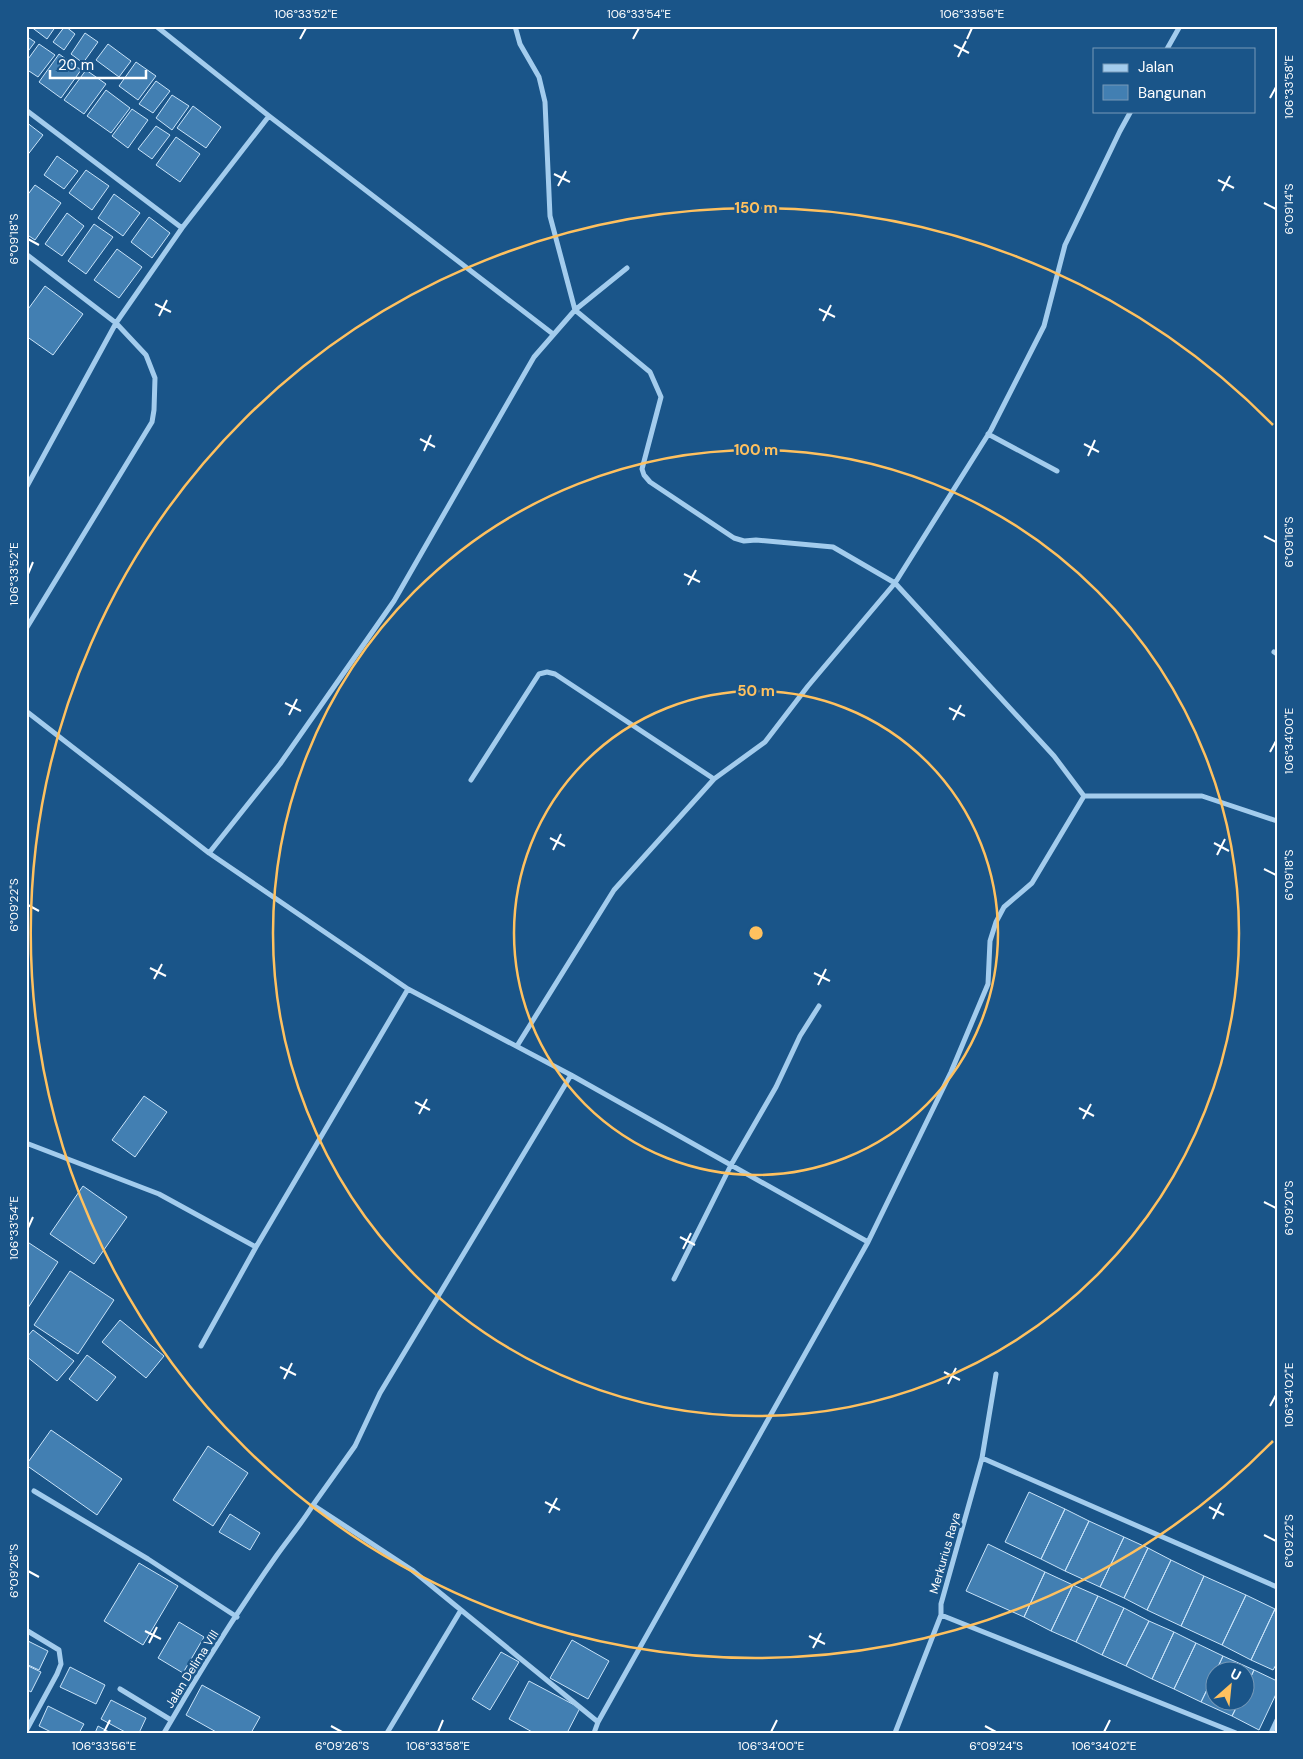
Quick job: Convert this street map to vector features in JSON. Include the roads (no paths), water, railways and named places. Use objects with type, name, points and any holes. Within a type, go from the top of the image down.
[{"type":"street","points":[[156,26],[269,116],[553,334]]},
{"type":"street","points":[[515,26],[520,44],[539,77],[545,102],[550,216],[574,310],[650,372],[661,397],[642,469],[644,475],[650,482],[734,538],[744,541],[756,540],[833,547],[895,583],[1054,756],[1084,796]]},
{"type":"street","points":[[1168,48],[1180,26]]},
{"type":"street","points":[[26,110],[182,228]]},
{"type":"street","points":[[517,1046],[614,890],[714,779],[765,742],[808,686],[895,583],[988,434],[1044,326],[1064,245],[1130,112]]},
{"type":"street","points":[[26,488],[116,323],[182,228],[269,116]]},
{"type":"street","points":[[26,254],[116,323],[146,355],[156,378],[154,418],[26,629]]},
{"type":"street","points":[[209,853],[280,764],[394,601],[534,357],[574,310],[627,268]]},
{"type":"street","points":[[988,434],[1057,471]]},
{"type":"street","points":[[471,780],[539,674],[546,672],[555,674],[714,779]]},
{"type":"street","points":[[26,711],[209,853],[408,988],[571,1075],[868,1242]]},
{"type":"street","points":[[1084,796],[1202,796],[1277,821]]},
{"type":"street","points":[[594,1733],[598,1722],[868,1242],[952,1072],[988,984],[990,941],[996,922],[1004,908],[1032,883],[1084,796]]},
{"type":"street","points":[[201,1346],[256,1247],[408,988]]},
{"type":"street","points":[[674,1279],[731,1166],[776,1087],[800,1036],[819,1006]]},
{"type":"street","name":"Jalan Delima VIII","points":[[164,1733],[278,1554],[302,1523],[355,1446],[380,1393],[571,1075]]},
{"type":"street","points":[[26,1143],[159,1194],[256,1247]]},
{"type":"street","name":"Merkurius Raya","points":[[895,1733],[941,1615],[941,1604],[982,1458],[996,1374]]},
{"type":"street","points":[[982,1458],[1277,1586]]},
{"type":"street","points":[[34,1491],[148,1559],[237,1617]]},
{"type":"street","points":[[313,1505],[412,1570],[598,1722]]},
{"type":"street","points":[[387,1733],[461,1610]]},
{"type":"street","points":[[941,1615],[1236,1733]]},
{"type":"street","points":[[26,1630],[59,1650],[61,1664],[26,1731]]},
{"type":"street","points":[[120,1689],[171,1720]]},
{"type":"street","points":[[1271,1733],[1277,1720]]}]
